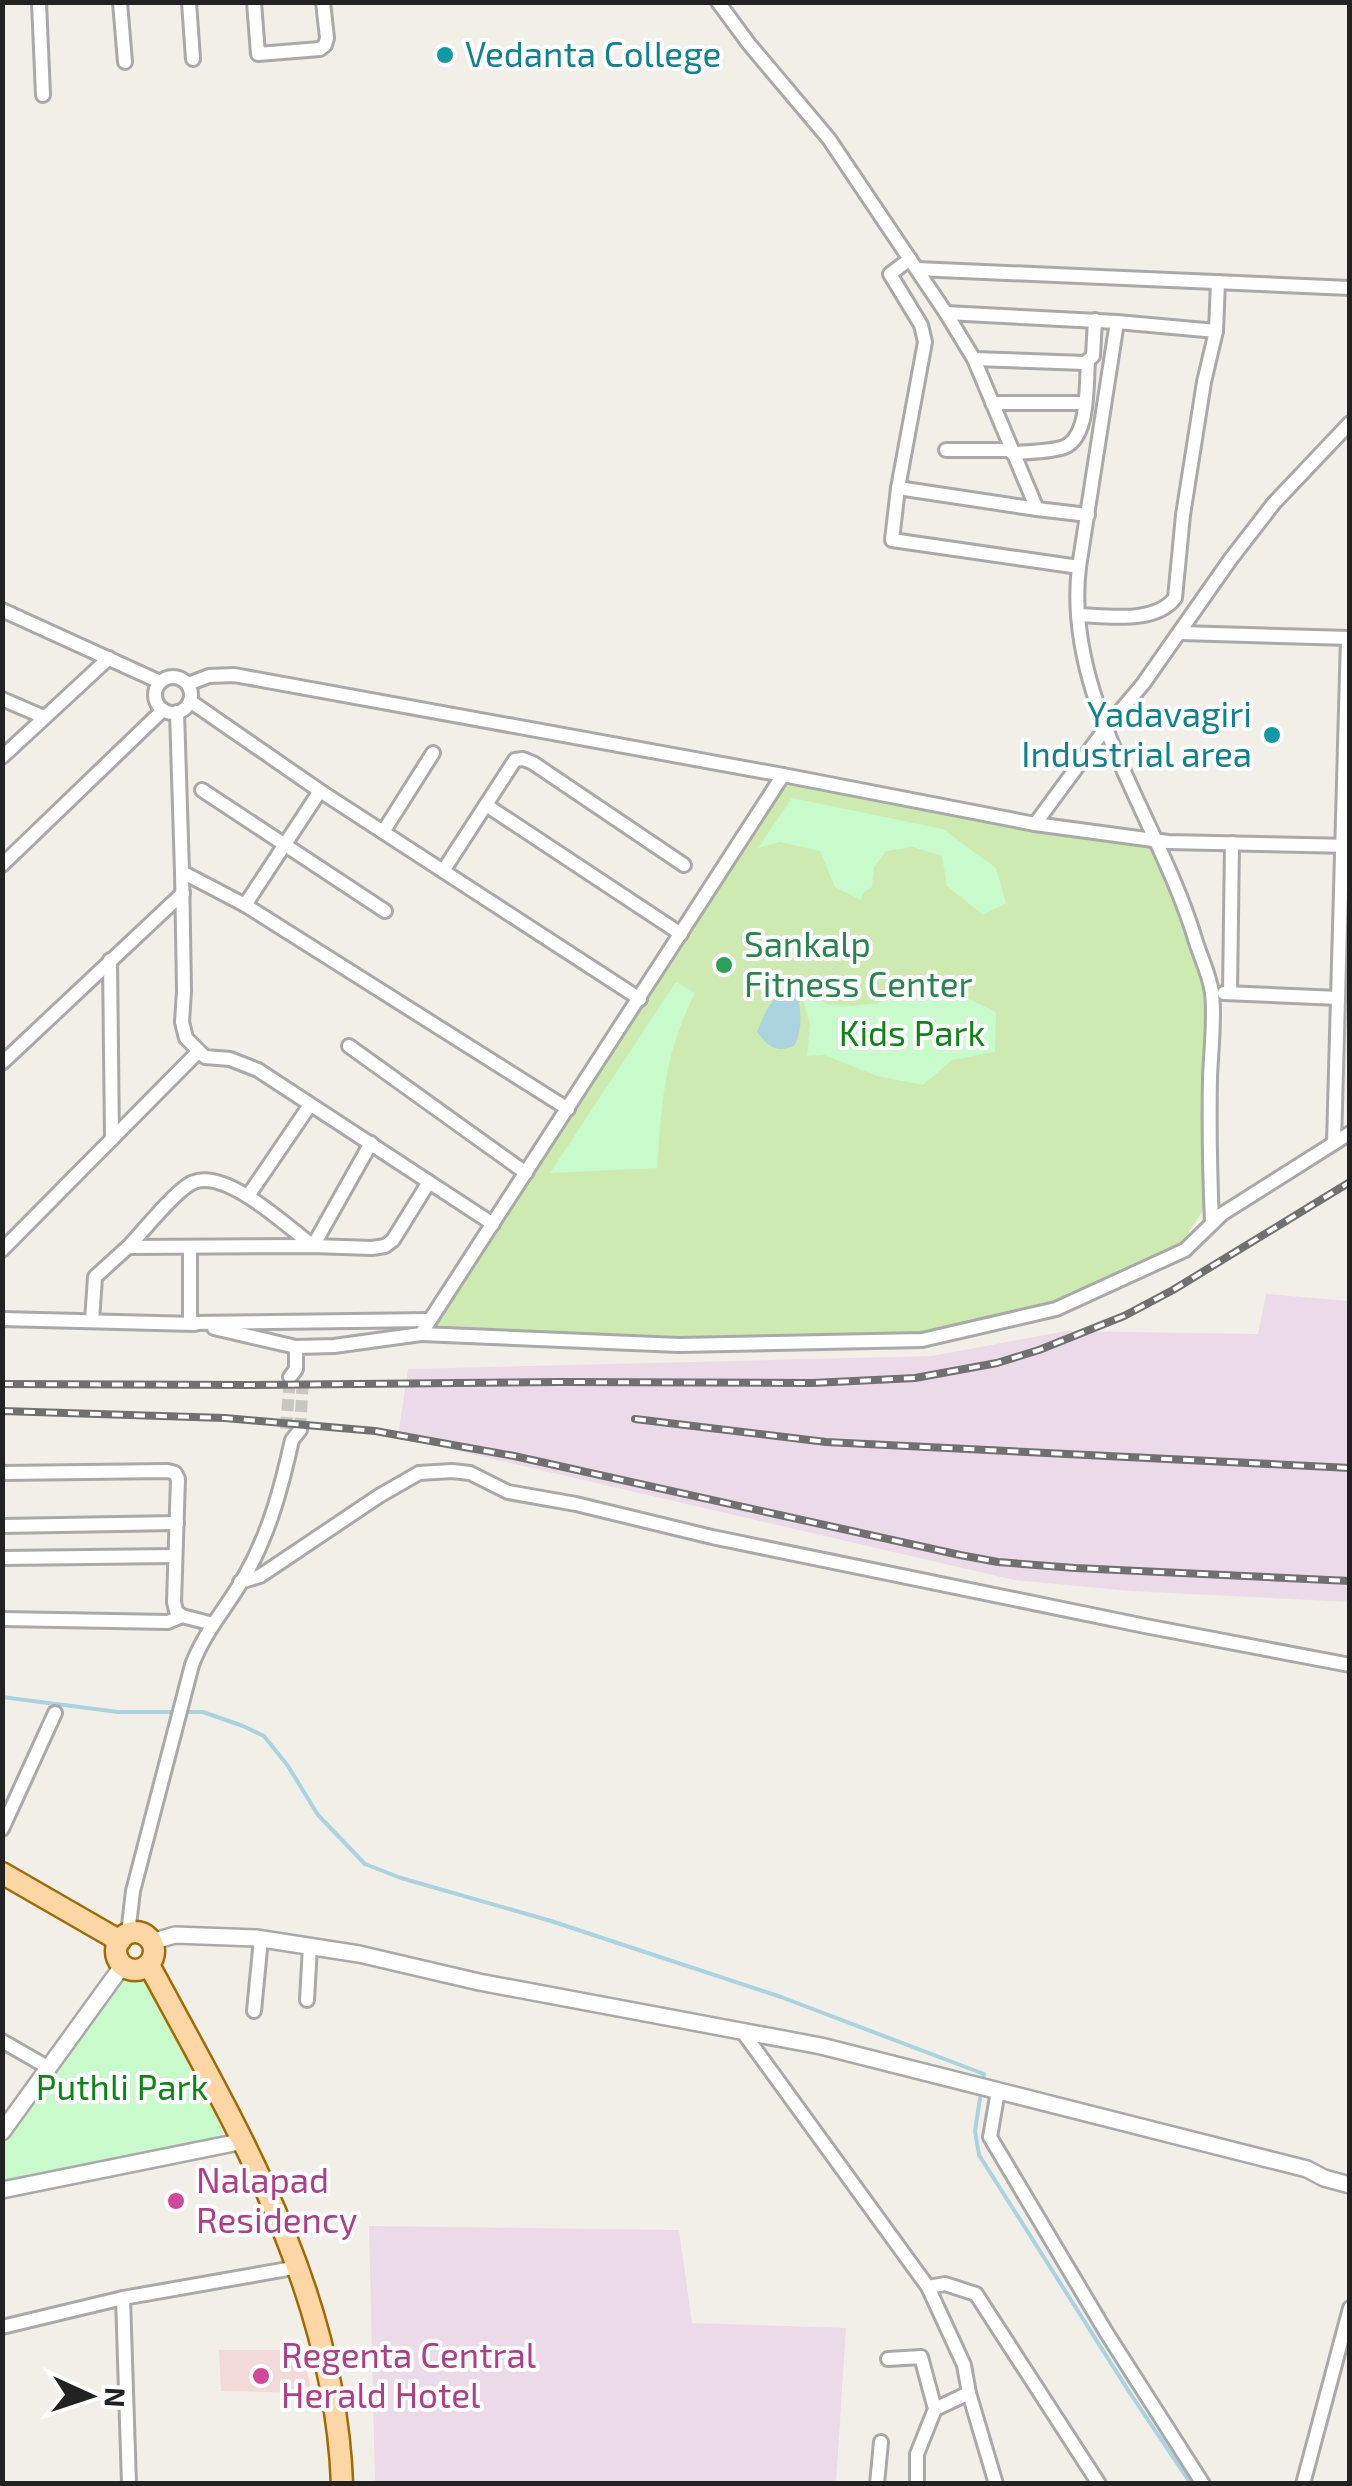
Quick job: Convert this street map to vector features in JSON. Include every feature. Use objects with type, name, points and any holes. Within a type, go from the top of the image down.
[{"type":"main road","points":[[2,1873],[124,1938],[144,1934],[154,1954],[149,1965],[139,1970],[123,1965],[117,1953],[124,1938]]},
{"type":"main road","points":[[149,1965],[244,2141],[299,2267],[320,2329],[342,2484]]},
{"type":"street","points":[[39,2],[43,95]]},
{"type":"street","points":[[120,2],[125,62]]},
{"type":"street","points":[[189,2],[193,59]]},
{"type":"street","points":[[254,2],[258,54],[320,49],[325,45],[323,2]]},
{"type":"street","points":[[718,2],[830,139],[946,313],[974,359],[1037,510]]},
{"type":"street","points":[[1079,566],[892,540],[925,342],[921,326],[890,274],[914,264],[1350,288]]},
{"type":"street","points":[[1078,615],[1126,617],[1156,612],[1167,608],[1177,590],[1183,515],[1216,331],[1218,282]]},
{"type":"street","points":[[946,313],[1216,331]]},
{"type":"street","points":[[946,450],[1012,451],[1069,445],[1081,429],[1095,320]]},
{"type":"street","points":[[1117,322],[1079,566],[1078,615],[1083,651],[1105,729],[1187,912],[1212,993],[1212,1223]]},
{"type":"street","points":[[974,359],[1088,361]]},
{"type":"street","points":[[992,403],[1085,404]]},
{"type":"street","points":[[1035,824],[1181,633],[1274,503],[1350,423]]},
{"type":"street","points":[[898,488],[1088,515]]},
{"type":"street","points":[[1171,603],[1191,618]]},
{"type":"street","points":[[2,610],[160,682],[175,676],[188,684],[191,692],[185,708],[170,711],[2,865]]},
{"type":"street","points":[[1181,633],[1349,638],[1346,846],[1334,1143]]},
{"type":"street","points":[[2,757],[109,658]]},
{"type":"street","points":[[188,684],[209,676],[234,675],[1035,824],[1158,841],[1346,846]]},
{"type":"street","points":[[160,682],[155,696],[170,711],[182,872],[182,1022],[186,1038],[205,1058],[230,1059],[258,1070],[493,1224]]},
{"type":"street","points":[[2,699],[44,717]]},
{"type":"street","points":[[190,701],[320,791],[640,999]]},
{"type":"street","points":[[382,832],[433,753]]},
{"type":"street","points":[[443,871],[515,760],[523,759],[684,865]]},
{"type":"street","points":[[421,1334],[783,775]]},
{"type":"street","points":[[202,790],[385,911]]},
{"type":"street","points":[[245,905],[320,791]]},
{"type":"street","points":[[486,806],[681,934]]},
{"type":"street","points":[[1230,992],[1232,844]]},
{"type":"street","points":[[182,872],[245,905],[568,1109]]},
{"type":"street","points":[[2,1062],[182,892]]},
{"type":"street","points":[[110,960],[112,1139]]},
{"type":"street","points":[[1212,993],[1338,998]]},
{"type":"street","points":[[349,1046],[526,1173]]},
{"type":"street","points":[[2,1250],[198,1052]]},
{"type":"street","points":[[248,1196],[310,1105]]},
{"type":"street","points":[[190,1323],[296,1348],[421,1334],[679,1345],[922,1340],[1056,1309],[1185,1250],[1212,1223],[1350,1133]]},
{"type":"street","points":[[313,1246],[370,1143]]},
{"type":"street","points":[[92,1321],[95,1277],[195,1181],[224,1184],[248,1196],[313,1246]]},
{"type":"street","points":[[128,1248],[385,1246],[393,1240],[429,1182]]},
{"type":"street","points":[[190,1247],[190,1323]]},
{"type":"street","points":[[2,1319],[190,1323],[430,1320]]},
{"type":"street","points":[[296,1348],[296,1374]]},
{"type":"street","points":[[124,1938],[176,1723],[198,1650],[256,1554],[270,1520],[293,1433]]},
{"type":"street","points":[[240,1582],[260,1576],[419,1473],[452,1471],[470,1473],[508,1492],[1145,1626],[1350,1665]]},
{"type":"street","points":[[2,1473],[175,1473],[176,1611],[212,1624]]},
{"type":"street","points":[[2,1526],[177,1523]]},
{"type":"street","points":[[2,1558],[176,1556]]},
{"type":"street","points":[[2,1618],[168,1622],[182,1616]]},
{"type":"street","points":[[2,1829],[55,1713]]},
{"type":"street","points":[[151,1942],[175,1935],[310,1946],[821,2046],[1307,2169],[1350,2185]]},
{"type":"street","points":[[254,2011],[260,1939]]},
{"type":"street","points":[[307,2000],[310,1946]]},
{"type":"street","points":[[2,2132],[123,1965]]},
{"type":"street","points":[[742,2031],[928,2287],[964,2365],[996,2484]]},
{"type":"street","points":[[2,2040],[48,2068]]},
{"type":"street","points":[[998,2091],[990,2137],[1106,2332],[1203,2484]]},
{"type":"street","points":[[2,2190],[244,2141]]},
{"type":"street","points":[[1307,2169],[1350,2174]]},
{"type":"street","points":[[2,2327],[123,2298],[299,2267]]},
{"type":"street","points":[[928,2287],[945,2284],[976,2294],[1100,2484]]},
{"type":"street","points":[[123,2298],[129,2484]]},
{"type":"street","points":[[1303,2484],[1350,2308]]},
{"type":"street","points":[[888,2360],[921,2358],[935,2408],[916,2454],[917,2480]]},
{"type":"street","points":[[935,2408],[969,2392]]},
{"type":"street","points":[[878,2484],[881,2442]]},
{"type":"shaded area","points":[[1266,1294],[1349,1301],[1349,1602],[1131,1591],[1014,1580],[398,1437],[408,1369],[932,1356],[1066,1331],[1258,1334]]},
{"type":"shaded area","points":[[369,2226],[679,2230],[692,2323],[846,2328],[836,2483],[375,2483]]},
{"type":"shaded area","points":[[219,2350],[302,2350],[312,2393],[221,2391]]},
{"type":"green space","points":[[786,780],[1155,846],[1205,991],[1204,1209],[1183,1241],[1060,1301],[921,1334],[678,1340],[429,1329]]},
{"type":"green space","points":[[792,798],[943,829],[996,868],[1006,903],[983,915],[947,886],[942,856],[913,847],[886,851],[874,867],[872,887],[861,900],[835,887],[820,851],[780,842],[758,848]]},
{"type":"green space","name":"Kids Park","points":[[919,975],[996,1012],[995,1052],[952,1060],[923,1085],[877,1076],[824,1055],[807,1056],[810,1025],[800,988],[828,1005],[852,1006],[878,1003]]},
{"type":"green space","points":[[676,982],[695,993],[671,1058],[657,1168],[550,1173]]},
{"type":"green space","name":"Puthli Park","points":[[148,1968],[224,2134],[3,2192],[3,2135],[127,1970]]},
{"type":"water","points":[[789,987],[797,992],[799,1032],[795,1045],[778,1049],[757,1032],[769,1006]]},
{"type":"waterway","points":[[2,1697],[118,1712],[203,1712],[243,1726],[264,1736],[318,1815],[365,1864],[781,1997],[984,2074],[983,2081]]},
{"type":"waterway","points":[[980,2098],[975,2131],[979,2155],[1191,2484]]},
{"type":"tunnel","points":[[286,1429],[290,1377]]},
{"type":"tunnel","points":[[300,1430],[303,1377]]},
{"type":"railway","points":[[2,1384],[813,1383],[915,1378],[997,1363],[1124,1316],[1350,1182]]},
{"type":"railway","points":[[2,1411],[225,1418],[375,1431],[514,1456],[998,1562],[1350,1581]]},
{"type":"railway","points":[[635,1419],[826,1442],[1350,1468]]},
{"type":"place","name":"Vedanta College","points":[[445,55]]},
{"type":"place","name":"Yadavagiri Industrial area","points":[[1272,735]]},
{"type":"place","name":"Sankalp Fitness Center","points":[[724,965]]},
{"type":"place","name":"Nalapad Residency","points":[[176,2201]]},
{"type":"place","name":"Regenta Central Herald Hotel","points":[[261,2376]]}]
